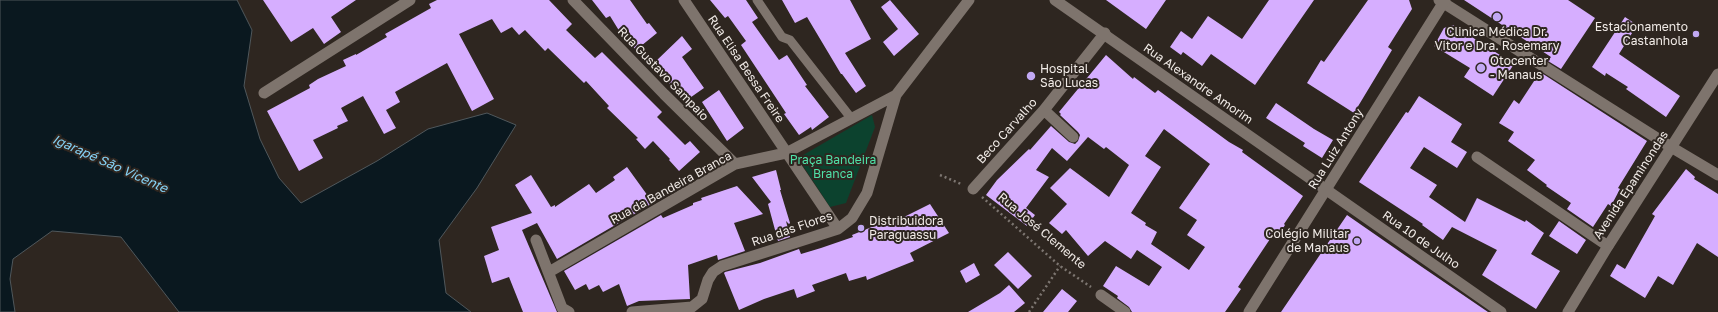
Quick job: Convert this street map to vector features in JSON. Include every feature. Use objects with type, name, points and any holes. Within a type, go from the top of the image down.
[{"type":"street","points":[[264,93],[410,0]]},
{"type":"street","name":"Rua Gustavo Sampaio","points":[[574,0],[664,94],[735,164]]},
{"type":"street","name":"Rua Elisa Bessa Freire","points":[[684,0],[838,229]]},
{"type":"street","points":[[896,95],[969,0]]},
{"type":"street","name":"Rua Alexandre Amorim","points":[[1056,0],[1326,189]]},
{"type":"street","points":[[1443,1],[1672,147],[1718,174]]},
{"type":"street","name":"Rua Luiz Antony","points":[[1249,312],[1443,1]]},
{"type":"street","name":"Beco Carvalho","points":[[973,189],[1044,110],[1105,34]]},
{"type":"street","name":"Avenida Epaminondas","points":[[1568,312],[1608,246],[1718,74]]},
{"type":"street","name":"Rua da Bandeira Branca","points":[[549,272],[735,164],[786,153],[896,95]]},
{"type":"street","name":"Rua das Flores","points":[[632,312],[692,307],[702,299],[708,280],[713,272],[722,266],[838,229],[852,218],[867,193],[896,95]]},
{"type":"street","points":[[1044,110],[1073,137]]},
{"type":"street","points":[[1478,157],[1608,246]]},
{"type":"street","name":"Rua 10 de Julho","points":[[1326,189],[1501,312]]},
{"type":"street","points":[[536,240],[562,308],[568,312]]},
{"type":"street","points":[[1101,295],[1125,312]]},
{"type":"lane","points":[[757,0],[782,37],[790,40],[851,118]]},
{"type":"path","name":"Rua José Clemente","points":[[940,175],[973,189],[1060,266],[1101,295]]},
{"type":"path","points":[[1029,312],[1060,266]]},
{"type":"green space","name":"Praça Bandeira Branca","points":[[872,115],[875,127],[846,203],[830,207],[798,158]]},
{"type":"water","name":"Igarapé São Vicente","points":[[0,0],[237,0],[252,30],[244,86],[260,139],[279,178],[301,203],[377,161],[428,129],[487,113],[516,125],[477,188],[439,240],[446,293],[471,312],[179,312],[121,237],[52,231],[13,259],[10,279],[15,312],[0,312]]},
{"type":"building","points":[[263,0],[356,0],[331,17],[341,32],[324,44],[313,28],[291,42]]},
{"type":"building","points":[[437,0],[549,0],[572,24],[566,30],[595,58],[602,52],[662,112],[657,117],[685,145],[690,141],[700,152],[679,171],[653,141],[645,149],[636,139],[638,138],[607,108],[609,106],[586,81],[584,83],[548,48],[545,51],[525,30],[519,35],[512,27],[501,33],[492,19],[459,34],[494,99],[472,111],[447,63],[395,92],[400,102],[386,110],[396,128],[384,134],[363,96],[341,108],[348,121],[337,126],[338,128],[313,140],[323,158],[299,171],[267,111],[310,88],[309,85],[318,79],[346,66],[343,60],[356,55],[387,37],[385,34],[431,8],[429,4]]},
{"type":"building","points":[[592,0],[630,0],[647,24],[649,23],[657,33],[636,50],[624,36],[623,37],[610,16],[606,18]]},
{"type":"building","points":[[710,0],[746,0],[758,18],[752,22],[779,60],[787,55],[807,85],[805,86],[829,117],[812,130],[811,127],[799,135],[784,114],[786,113],[741,45],[746,41],[728,16],[725,18]]},
{"type":"building","points":[[782,0],[850,0],[871,39],[845,53],[866,86],[856,93],[841,74],[807,17],[795,23]]},
{"type":"building","points":[[890,0],[919,34],[894,56],[883,42],[898,29],[881,7]]},
{"type":"building","points":[[1106,0],[1166,0],[1146,29]]},
{"type":"building","points":[[1269,0],[1314,0],[1255,85],[1211,54],[1202,66],[1183,52],[1181,55],[1170,47],[1181,31],[1192,39],[1208,16],[1242,39]]},
{"type":"building","points":[[1368,0],[1409,0],[1412,9],[1388,47],[1392,50],[1354,113],[1307,83],[1321,60],[1324,62]]},
{"type":"building","points":[[1464,0],[1568,0],[1595,18],[1561,69],[1548,61],[1551,57]]},
{"type":"building","points":[[1625,17],[1637,25],[1619,54],[1680,96],[1666,117],[1626,89],[1628,87],[1606,73],[1605,76],[1592,67]]},
{"type":"building","points":[[1453,25],[1514,64],[1493,96],[1464,77],[1470,68],[1434,46],[1444,28]]},
{"type":"building","points":[[682,36],[692,49],[682,57],[704,88],[684,102],[679,95],[678,97],[655,62]]},
{"type":"building","points":[[1106,55],[1133,79],[1134,77],[1155,93],[1158,90],[1229,142],[1243,150],[1242,152],[1303,196],[1284,224],[1285,225],[1276,239],[1272,236],[1238,287],[1241,289],[1225,312],[1132,312],[1129,307],[1117,298],[1118,296],[1103,286],[1116,266],[1149,286],[1162,267],[1137,250],[1131,259],[1105,241],[1088,256],[1066,230],[1062,234],[1049,223],[1067,204],[1050,188],[1070,168],[1109,197],[1129,165],[1106,147],[1104,149],[1088,137],[1067,161],[1052,148],[1036,170],[1049,177],[1026,208],[1035,215],[1027,226],[986,195],[997,180],[1029,149],[1030,150],[1051,126],[1069,142],[1075,144],[1078,141],[1080,135],[1060,115],[1061,114],[1059,112]],"holes":[[[1164,129],[1210,164],[1179,208],[1197,220],[1187,235],[1205,247],[1189,270],[1151,244],[1157,232],[1145,225],[1146,223],[1131,213],[1161,167],[1145,156]]]},
{"type":"building","points":[[1540,72],[1647,141],[1618,188],[1620,189],[1611,206],[1608,204],[1593,227],[1567,209],[1571,203],[1546,186],[1547,185],[1527,170],[1535,160],[1508,141],[1514,132],[1499,123],[1514,100],[1519,104]]},
{"type":"building","points":[[719,90],[744,128],[727,141],[702,102]]},
{"type":"building","points":[[1419,96],[1462,124],[1451,142],[1467,152],[1457,168],[1424,147],[1410,168],[1437,185],[1429,197],[1465,222],[1477,198],[1525,222],[1526,220],[1544,233],[1531,254],[1560,271],[1536,309],[1482,275],[1497,250],[1452,227],[1443,240],[1422,225],[1423,224],[1359,182],[1406,112],[1408,113]]},
{"type":"building","points":[[1276,103],[1333,140],[1322,158],[1303,146],[1305,143],[1266,118]]},
{"type":"building","points":[[627,167],[653,203],[557,259],[537,223],[522,230],[557,312],[523,312],[509,277],[492,283],[484,256],[499,250],[491,227],[532,213],[515,185],[531,175],[551,207],[555,205],[555,207],[589,184],[596,193],[615,180],[613,177]]},
{"type":"building","points":[[1686,169],[1695,177],[1694,179],[1718,194],[1718,257],[1697,243],[1673,285],[1658,276],[1645,298],[1610,276],[1617,264],[1625,269],[1655,216],[1652,214]]},
{"type":"building","points":[[776,170],[780,190],[790,223],[789,224],[786,221],[790,237],[778,241],[768,204],[771,202],[752,177]]},
{"type":"building","points":[[737,186],[763,214],[734,223],[745,251],[718,260],[717,255],[688,265],[690,299],[639,301],[627,306],[619,284],[603,292],[599,285],[589,290],[586,284],[575,290],[564,271],[661,215],[663,218],[693,205],[693,203],[702,200],[701,198]]},
{"type":"building","points":[[930,204],[949,233],[910,253],[914,261],[867,280],[866,276],[849,281],[846,273],[812,285],[815,291],[797,298],[794,289],[764,299],[739,310],[724,273],[725,272],[760,263],[799,249],[801,254],[821,248],[853,237],[852,235],[894,218],[896,221]]},
{"type":"building","name":"Colégio Militar de Manaus","points":[[1347,215],[1422,267],[1488,312],[1281,312]]},
{"type":"building","points":[[1559,221],[1586,240],[1577,254],[1549,236]]},
{"type":"building","points":[[1008,252],[1032,276],[1018,289],[994,265]]},
{"type":"building","points":[[974,263],[980,275],[966,283],[960,271]]},
{"type":"building","points":[[1009,285],[1025,303],[1014,312],[968,312],[1000,293]]},
{"type":"building","points":[[1062,289],[1077,301],[1068,312],[1043,312]]},
{"type":"place","name":"Clinica Médica Dr. Vitor e Dra. Rosemary","points":[[1497,17]]},
{"type":"place","name":"Estacionamento Castanhola","points":[[1696,34]]},
{"type":"place","name":"Otocenter - Manaus","points":[[1481,68]]},
{"type":"place","name":"Hospital São Lucas","points":[[1031,76]]},
{"type":"place","name":"Distribuidora Paraguassu","points":[[861,228]]},
{"type":"place","name":"Colégio Militar de Manaus","points":[[1357,241]]}]
